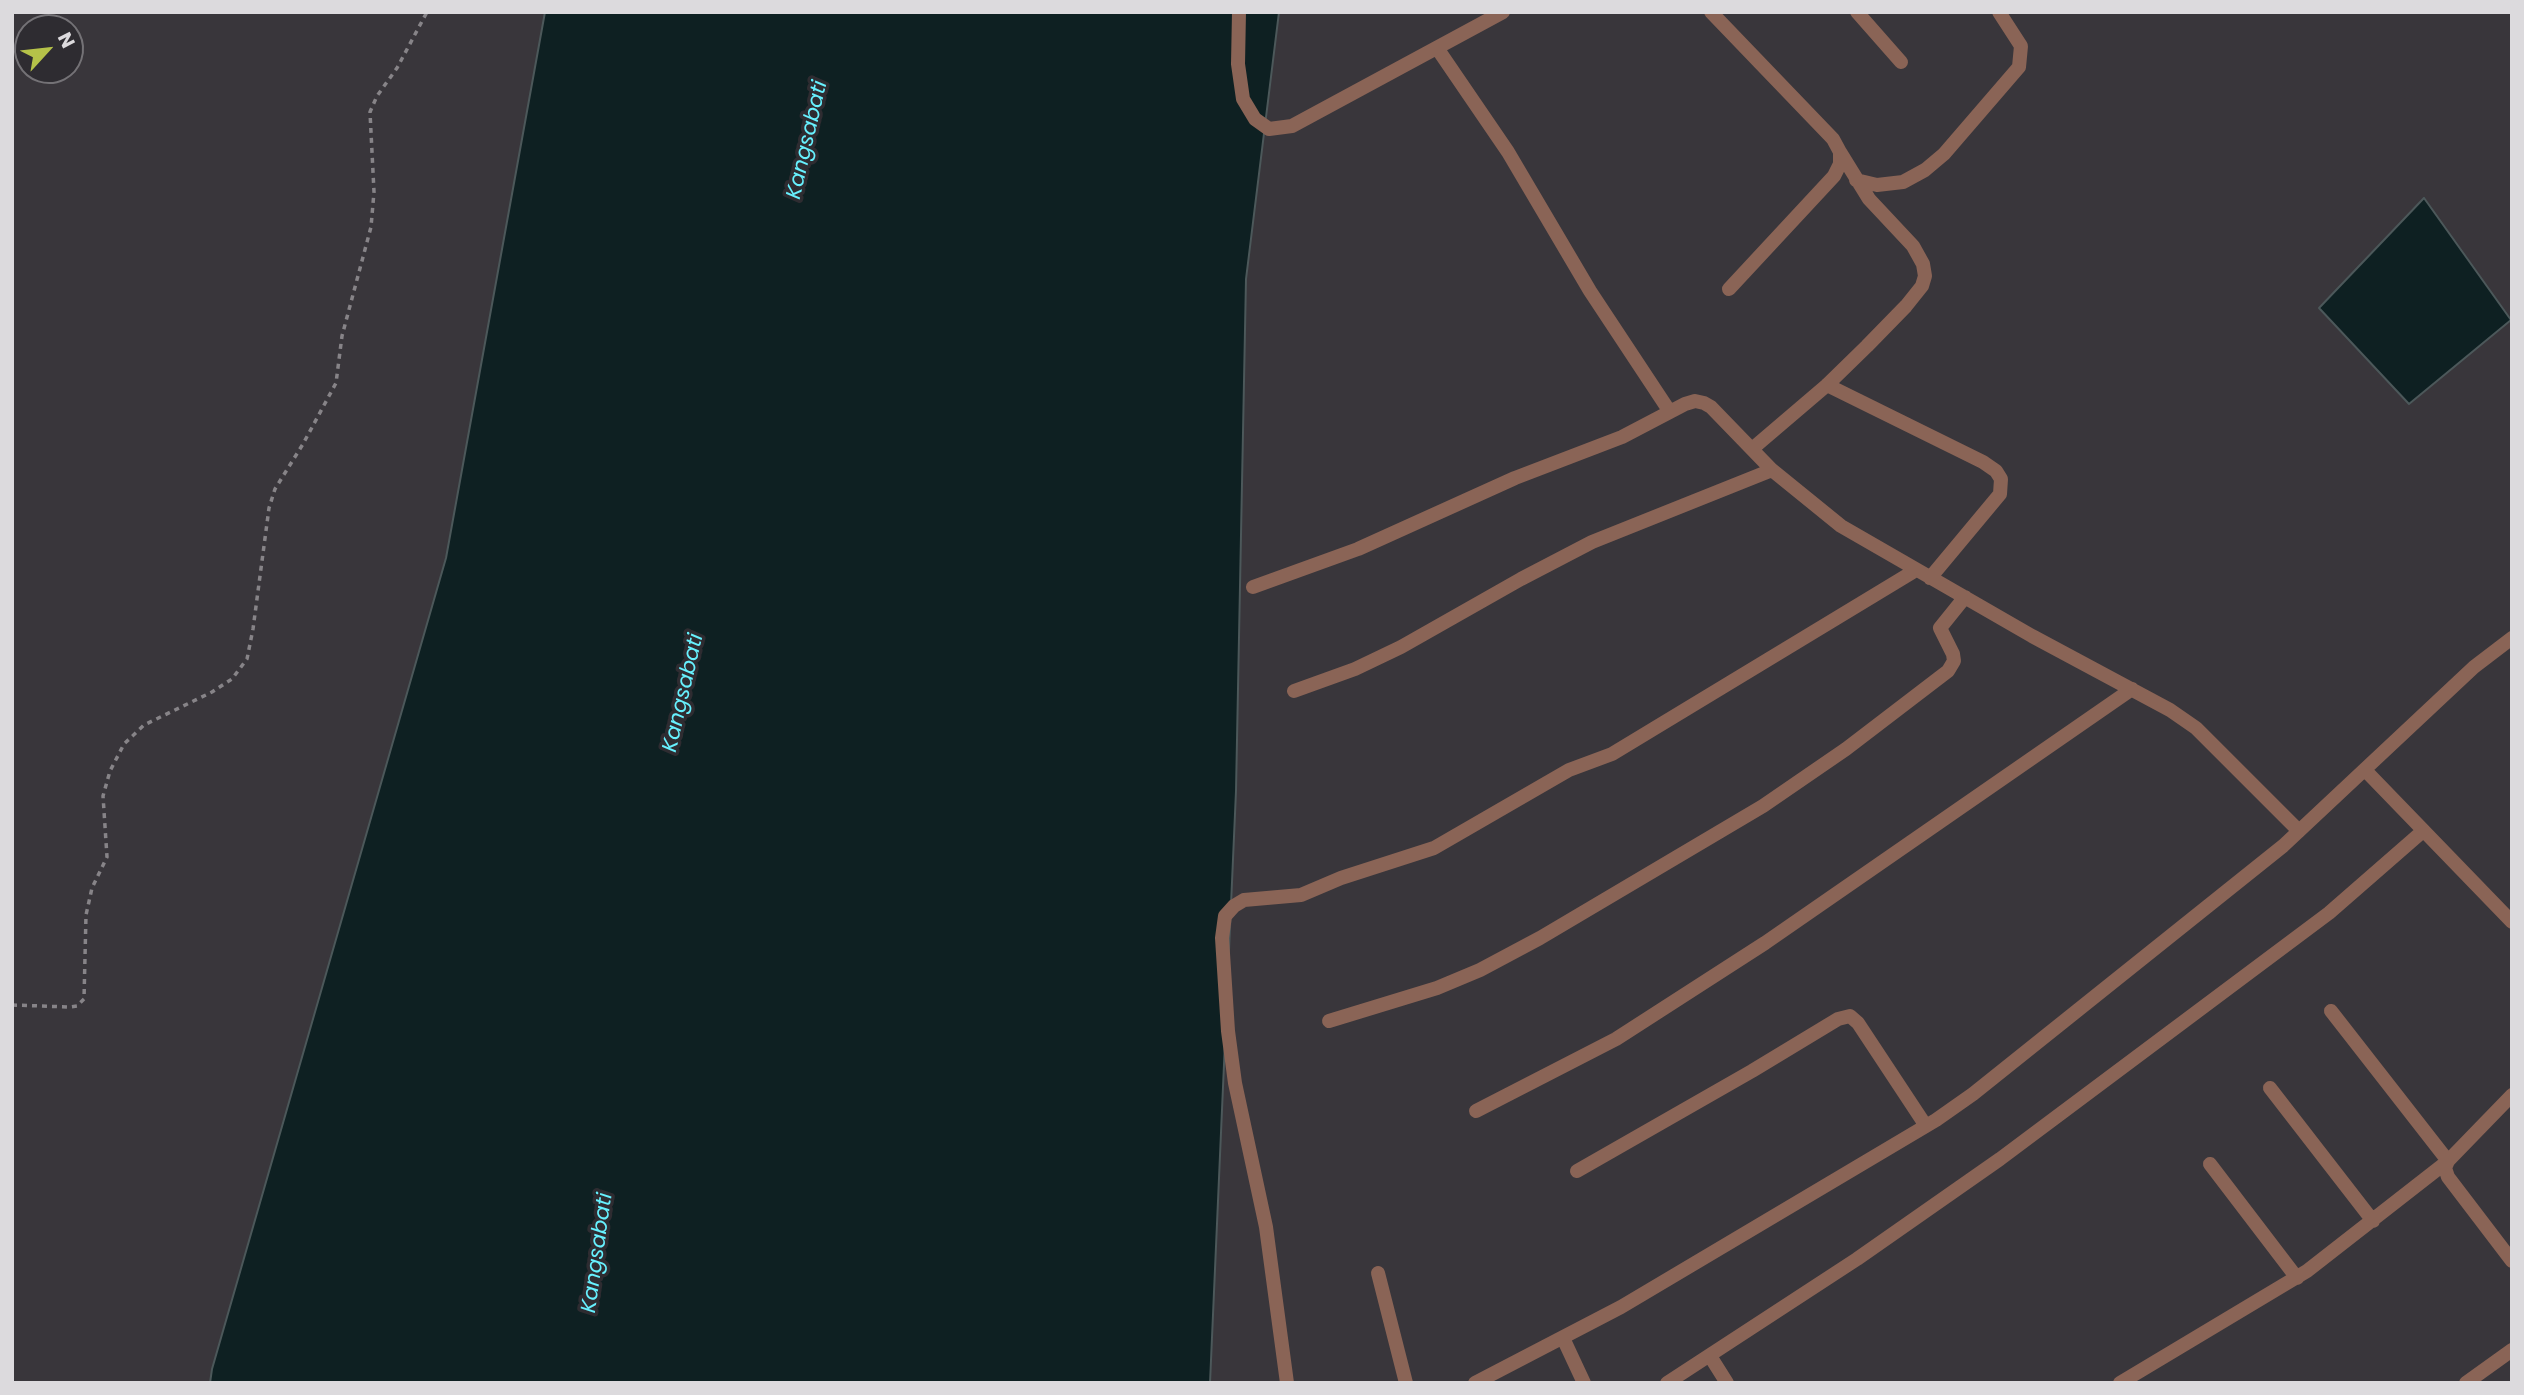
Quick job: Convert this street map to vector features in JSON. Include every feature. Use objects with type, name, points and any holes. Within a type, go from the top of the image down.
[{"type":"street","points":[[1239,12],[1238,64],[1243,99],[1255,119],[1269,129],[1292,126],[1503,12]]},
{"type":"street","points":[[1711,12],[1833,139],[1856,180],[1886,220],[1913,246],[1923,264],[1925,276],[1922,286],[1906,306],[1828,385],[1752,449]]},
{"type":"street","points":[[1857,12],[1901,62]]},
{"type":"street","points":[[1856,180],[1877,186],[1903,182],[1925,170],[1944,154],[2019,67],[2021,46],[1999,12]]},
{"type":"street","points":[[1437,48],[1507,152],[1590,291],[1670,411]]},
{"type":"street","points":[[1729,289],[1834,176],[1840,164],[1839,152]]},
{"type":"street","points":[[1828,385],[1983,462],[2001,479],[2000,494],[1930,578]]},
{"type":"street","points":[[1253,587],[1358,549],[1515,478],[1622,437],[1685,404],[1695,401],[1704,403],[1772,470],[1841,526],[2170,710],[2196,728],[2299,831]]},
{"type":"street","points":[[1294,691],[1356,669],[1401,647],[1592,542],[1772,470]]},
{"type":"street","points":[[1287,1383],[1266,1227],[1233,1070],[1222,938],[1225,916],[1234,905],[1244,900],[1300,895],[1341,878],[1434,848],[1569,769],[1612,754],[1634,742],[1916,570]]},
{"type":"street","points":[[1329,1021],[1437,988],[1480,970],[1540,938],[1763,806],[1846,749],[1948,671],[1954,661],[1953,654],[1940,628],[1965,597]]},
{"type":"street","points":[[1475,1383],[1621,1307],[1926,1126],[1973,1094],[2299,831],[2474,667],[2512,638]]},
{"type":"street","points":[[1476,1111],[1616,1038],[1650,1017],[1851,885],[2133,689]]},
{"type":"street","points":[[2365,770],[2512,922]]},
{"type":"street","points":[[1667,1383],[1857,1259],[2064,1112],[2329,913],[2423,831]]},
{"type":"street","points":[[2331,1011],[2448,1161]]},
{"type":"street","points":[[1577,1171],[1752,1071],[1838,1018],[1850,1016],[1858,1023],[1926,1126]]},
{"type":"street","points":[[2270,1088],[2373,1222]]},
{"type":"street","points":[[2120,1383],[2297,1278],[2373,1222],[2448,1161],[2512,1095]]},
{"type":"street","points":[[2448,1161],[2445,1168],[2448,1177],[2512,1261]]},
{"type":"street","points":[[2210,1164],[2297,1278]]},
{"type":"street","points":[[1378,1273],[1406,1383]]},
{"type":"street","points":[[1563,1338],[1584,1383]]},
{"type":"street","points":[[2466,1383],[2512,1350]]},
{"type":"street","points":[[1710,1356],[1727,1383]]},
{"type":"path","points":[[12,1006],[71,1007],[84,999],[86,915],[92,888],[107,857],[103,796],[110,771],[124,744],[144,725],[212,692],[232,679],[247,659],[269,508],[275,489],[336,383],[342,336],[371,227],[374,192],[370,112],[427,12]]},
{"type":"water","name":"Kangsabati","points":[[545,12],[1279,12],[1246,279],[1236,791],[1210,1383],[210,1383],[446,558]]},
{"type":"water","points":[[2424,198],[2511,320],[2409,404],[2319,308]]}]
